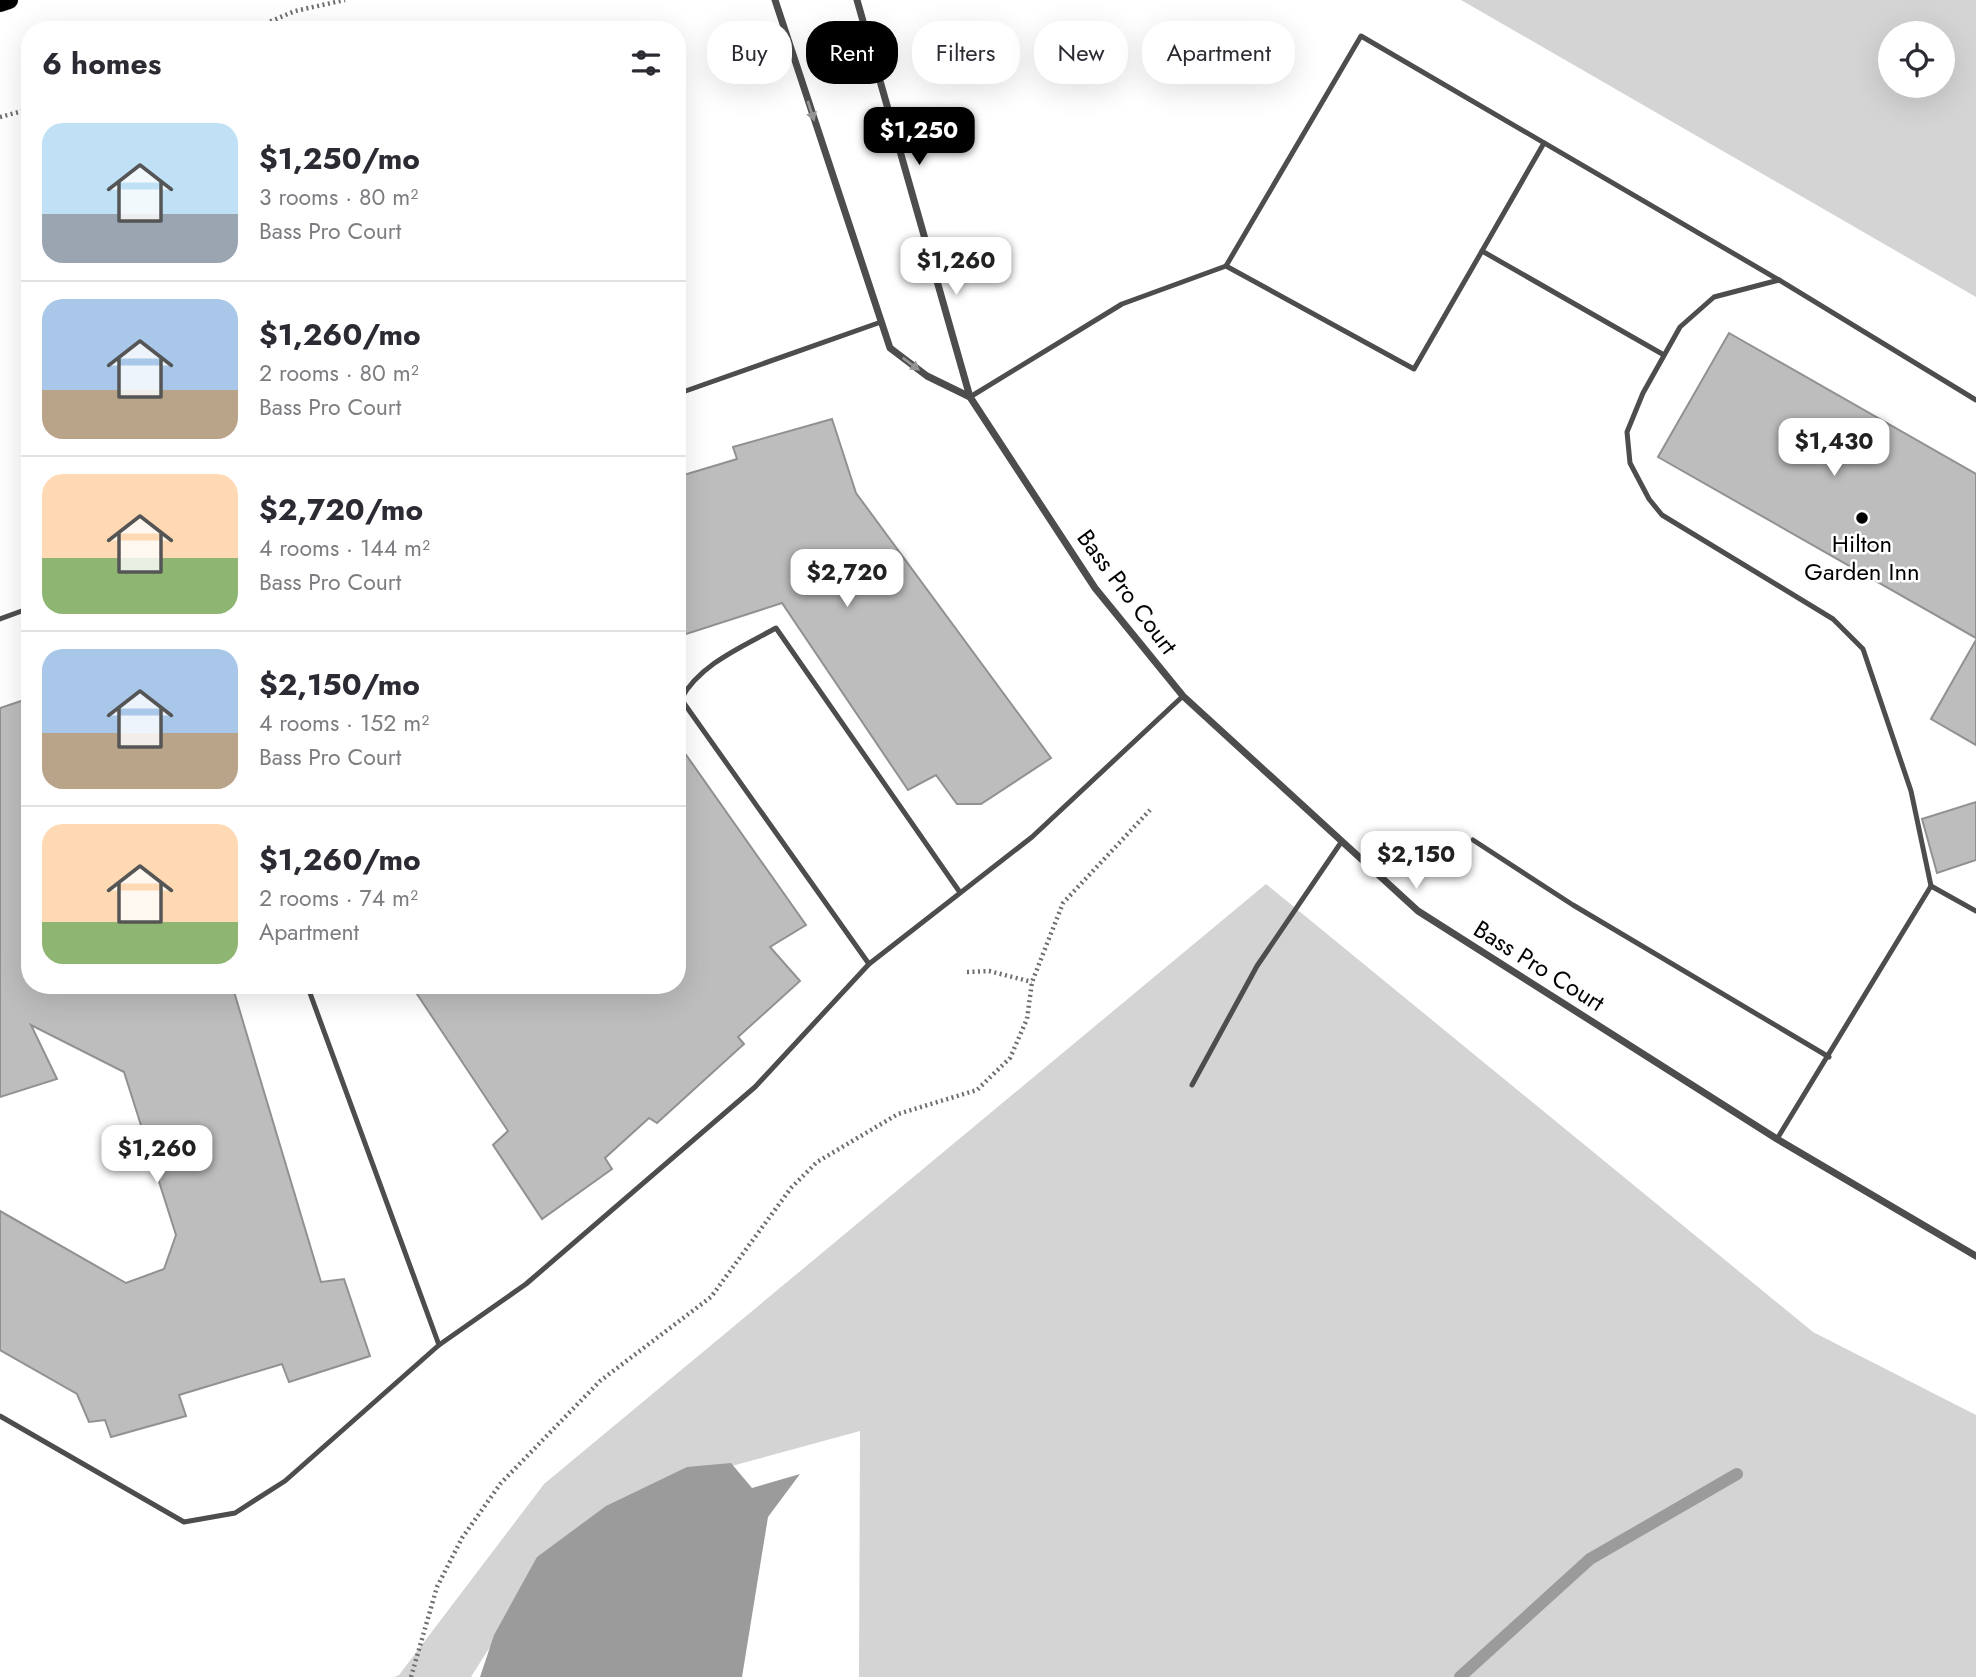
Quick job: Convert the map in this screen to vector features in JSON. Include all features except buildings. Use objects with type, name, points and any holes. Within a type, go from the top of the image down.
[{"type":"main road","points":[[0,3],[9,0]]},
{"type":"street","points":[[775,0],[890,348],[927,376],[970,397]]},
{"type":"street","name":"Bass Pro Court","points":[[857,0],[970,397],[1095,588],[1183,696],[1418,911],[1777,1139],[1976,1256]]},
{"type":"lane","points":[[970,397],[1122,304],[1226,266],[1361,37],[1779,280],[1976,400]]},
{"type":"lane","points":[[1226,266],[1415,369],[1544,144]]},
{"type":"lane","points":[[1482,251],[1664,355]]},
{"type":"lane","points":[[1777,1139],[1931,886],[1911,791],[1863,649],[1833,619],[1662,515],[1649,499],[1630,463],[1627,432],[1643,393],[1680,327],[1714,297],[1779,280]]},
{"type":"lane","points":[[686,391],[881,322]]},
{"type":"lane","points":[[0,619],[21,611]]},
{"type":"lane","points":[[686,690],[691,681],[726,656],[776,628],[960,891]]},
{"type":"lane","points":[[0,1416],[184,1522],[234,1513],[285,1482],[439,1345],[526,1284],[755,1087],[869,964],[1032,837],[1183,696]]},
{"type":"lane","points":[[686,706],[869,964]]},
{"type":"lane","points":[[1473,840],[1585,912],[1829,1057]]},
{"type":"lane","points":[[1192,1085],[1256,966],[1342,841]]},
{"type":"lane","points":[[1931,886],[1976,911]]},
{"type":"lane","points":[[310,994],[439,1345]]},
{"type":"path","points":[[271,21],[295,11],[345,0]]},
{"type":"path","points":[[0,117],[21,111]]},
{"type":"path","points":[[411,1677],[437,1587],[462,1538],[500,1483],[600,1381],[711,1297],[791,1188],[817,1162],[898,1114],[977,1090],[1010,1058],[1027,1019],[1031,982],[1063,903],[1150,810]]},
{"type":"path","points":[[967,972],[989,971],[1031,982]]},
{"type":"shaded area","points":[[1461,0],[1976,0],[1976,297]]},
{"type":"shaded area","points":[[1266,884],[1813,1332],[1976,1415],[1976,1677],[859,1677],[860,1431],[658,1486],[517,1604],[471,1677],[394,1677],[399,1675],[544,1484]]},
{"type":"shaded area","points":[[731,1463],[752,1488],[800,1474],[768,1517],[742,1677],[480,1677],[494,1635],[537,1557],[606,1506],[687,1467]]},
{"type":"waterway","points":[[1460,1677],[1590,1559],[1737,1474]]},
{"type":"place","name":"Hilton Garden Inn","points":[[1862,518]]}]
